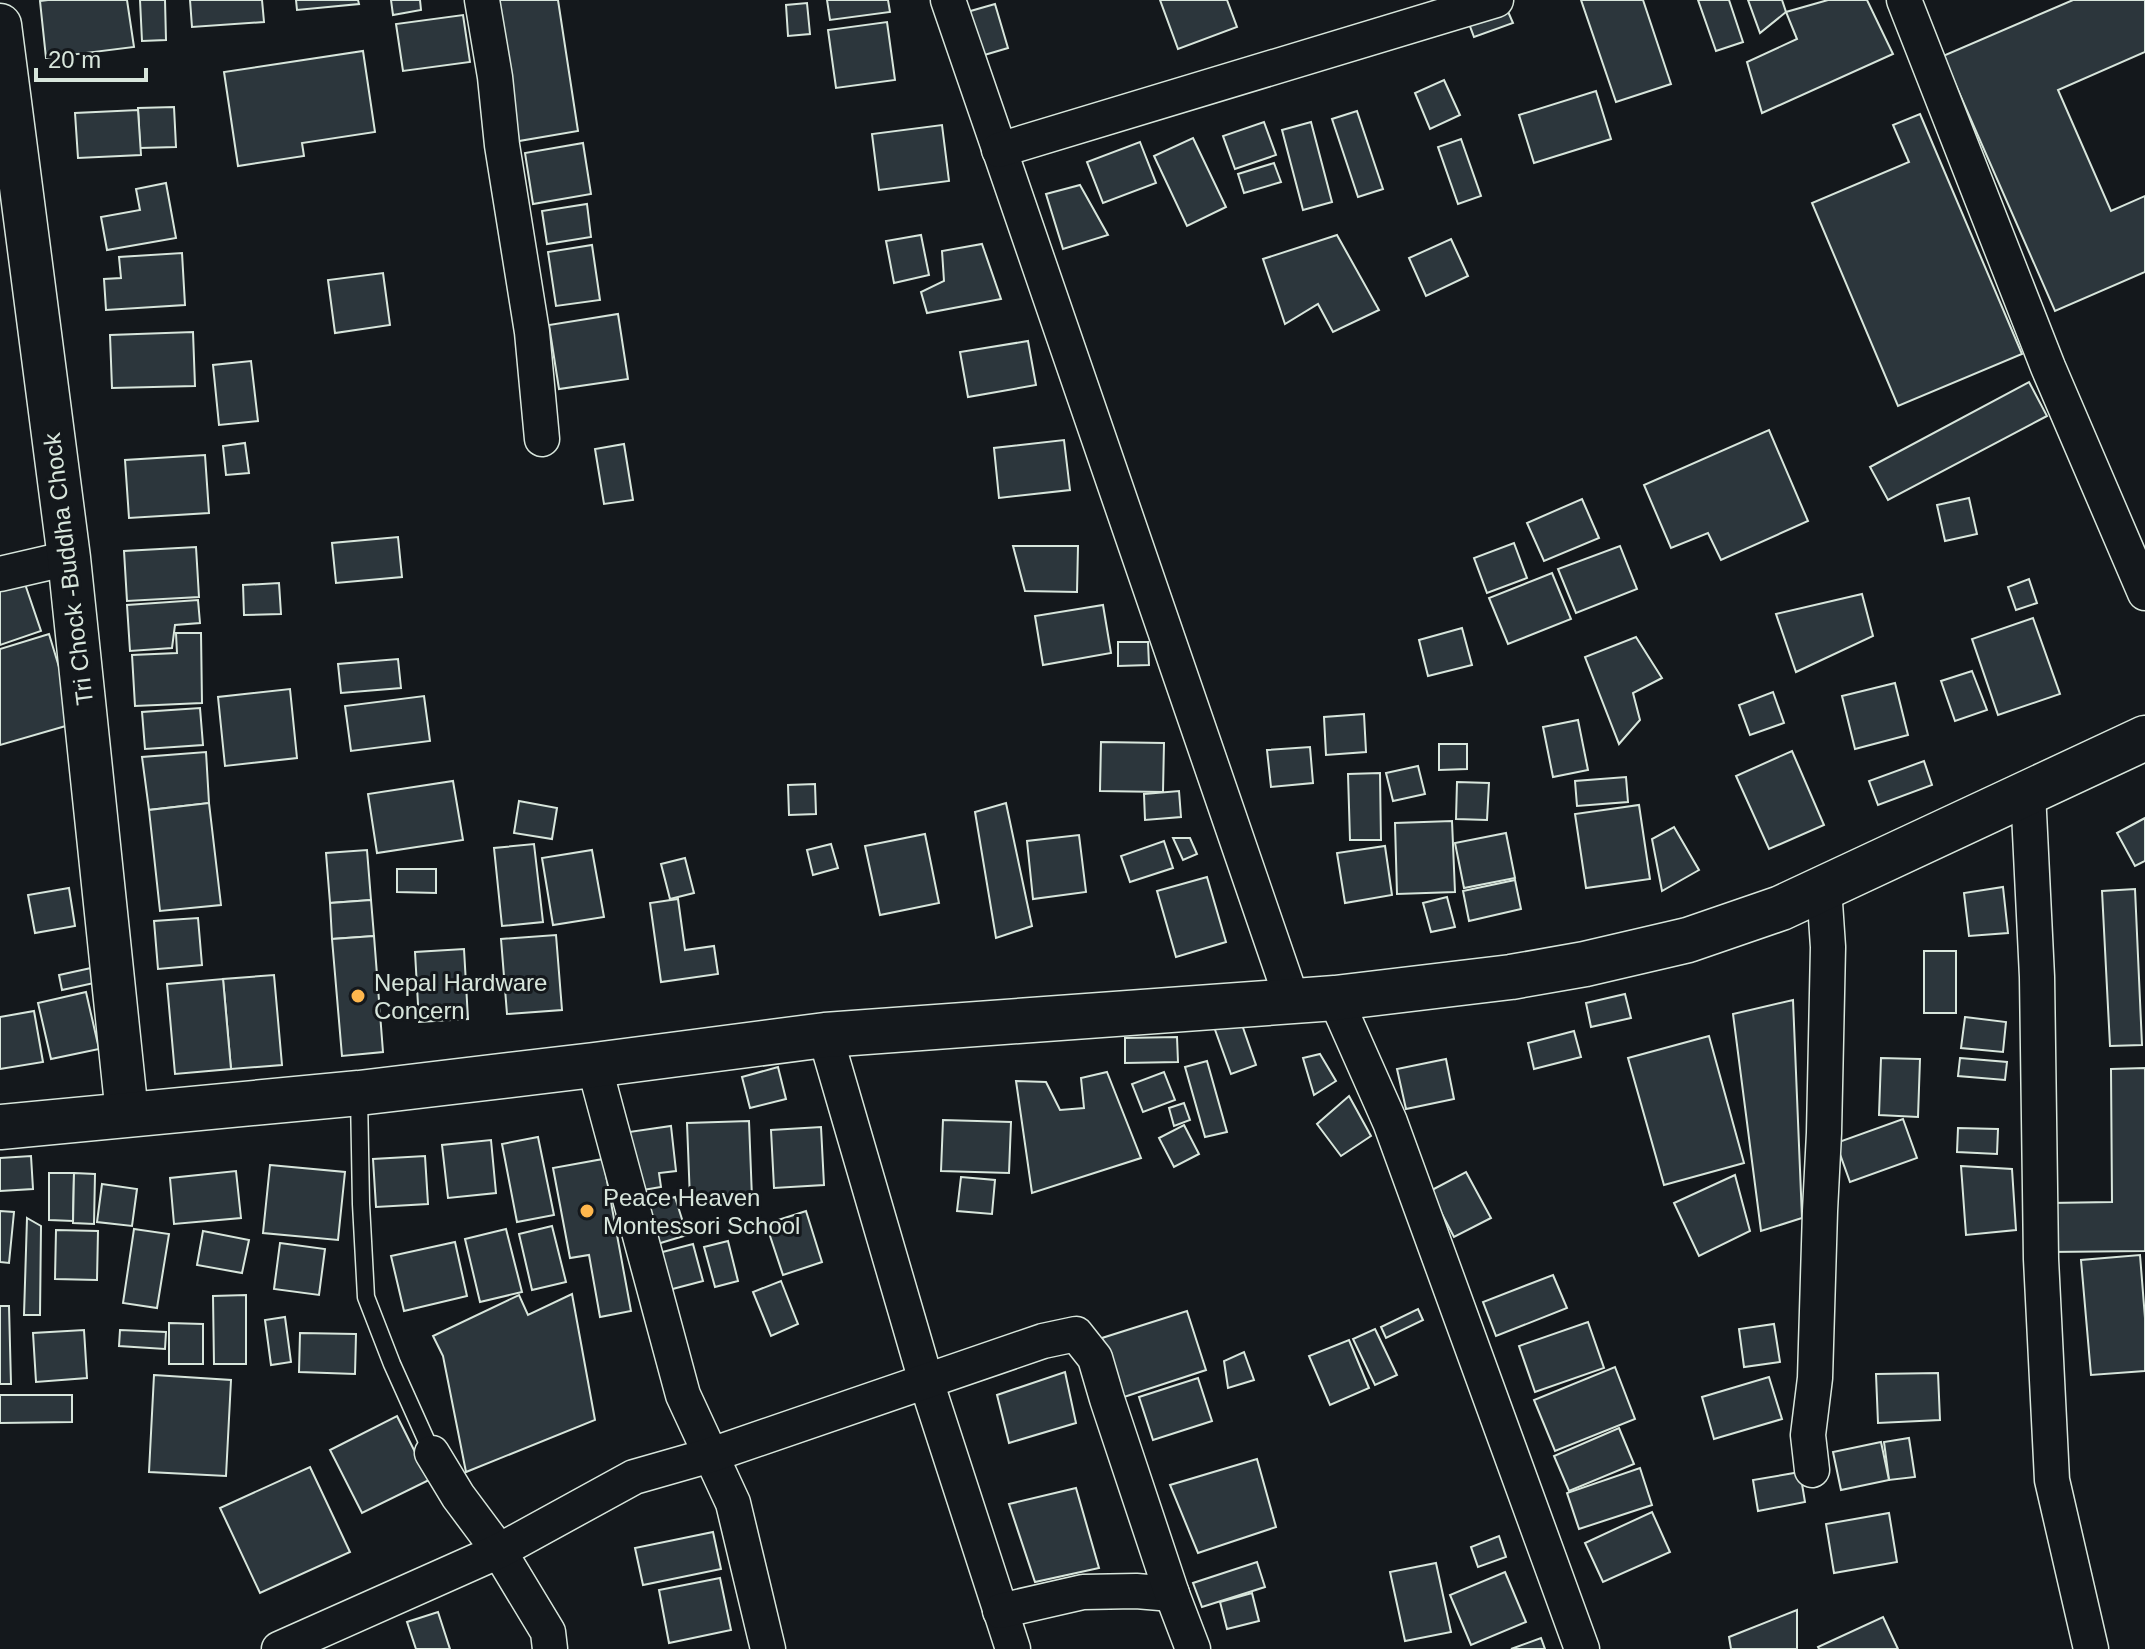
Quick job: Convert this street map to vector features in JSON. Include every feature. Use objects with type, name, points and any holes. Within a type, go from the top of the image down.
[{"type":"main road","points":[[0,1127],[359,1093],[825,1035],[1335,998],[1511,977],[1585,964],[1688,940],[1781,908],[2145,738]]},
{"type":"street","points":[[482,0],[532,332],[542,439]]},
{"type":"street","points":[[948,0],[1292,1000]]},
{"type":"street","points":[[999,150],[1496,0]]},
{"type":"street","points":[[1904,0],[2048,367],[2145,593]]},
{"type":"street","name":"Tri Chock -Buddha Chock","points":[[0,25],[69,558],[127,1114]]},
{"type":"street","points":[[0,574],[69,558]]},
{"type":"street","points":[[2028,792],[2037,977],[2041,1259],[2052,1480],[2091,1649]]},
{"type":"street","points":[[1812,1470],[1808,1435],[1815,1378],[1828,947],[1824,888]]},
{"type":"street","points":[[1335,998],[1390,1122],[1582,1649]]},
{"type":"street","points":[[825,1035],[926,1381],[1013,1649]]},
{"type":"street","points":[[594,1065],[683,1395],[733,1503],[768,1649]]},
{"type":"street","points":[[289,1647],[499,1551],[634,1477],[711,1455],[1043,1341],[1076,1334],[1095,1358],[1193,1649]]},
{"type":"street","points":[[432,1453],[458,1496],[499,1551],[548,1632],[550,1649]]},
{"type":"street","points":[[1000,1611],[1083,1592],[1172,1594]]},
{"type":"lane","points":[[359,1093],[366,1297],[432,1453]]},
{"type":"building","points":[[127,0],[134,47],[46,58],[40,1]]},
{"type":"building","points":[[140,0],[165,0],[166,40],[142,41]]},
{"type":"building","points":[[190,0],[262,0],[264,22],[192,27]]},
{"type":"building","points":[[296,0],[358,0],[359,4],[297,10]]},
{"type":"building","points":[[391,0],[420,0],[421,10],[393,15]]},
{"type":"building","points":[[497,0],[558,0],[578,131],[519,141]]},
{"type":"building","points":[[827,0],[888,0],[890,12],[830,20]]},
{"type":"building","points":[[1160,0],[1227,0],[1237,27],[1178,49]]},
{"type":"building","points":[[1581,0],[1643,0],[1671,84],[1616,102]]},
{"type":"building","points":[[1698,0],[1729,0],[1743,42],[1716,51]]},
{"type":"building","points":[[1748,0],[1782,0],[1786,12],[1760,33]]},
{"type":"building","points":[[1828,0],[1867,0],[1893,54],[1762,113],[1747,62],[1797,39],[1786,12]]},
{"type":"building","points":[[2073,0],[2145,0],[2145,52],[2058,90],[2111,211],[2145,196],[2145,272],[2055,311],[1943,56]]},
{"type":"building","points":[[807,3],[810,34],[788,36],[786,5]]},
{"type":"building","points":[[995,4],[1008,48],[981,56],[967,12]]},
{"type":"building","points":[[1506,7],[1513,23],[1474,37],[1468,21]]},
{"type":"building","points":[[463,15],[470,62],[403,71],[396,24]]},
{"type":"building","points":[[887,22],[895,80],[836,88],[828,30]]},
{"type":"building","points":[[363,51],[375,132],[302,143],[304,156],[238,166],[224,72]]},
{"type":"building","points":[[1444,80],[1460,115],[1430,129],[1415,93]]},
{"type":"building","points":[[1596,91],[1611,139],[1534,163],[1519,115]]},
{"type":"building","points":[[174,107],[176,147],[140,148],[138,108]]},
{"type":"building","points":[[138,110],[141,155],[78,158],[75,113]]},
{"type":"building","points":[[1357,111],[1383,189],[1358,197],[1332,119]]},
{"type":"building","points":[[1920,114],[2022,354],[1898,406],[1812,203],[1909,162],[1893,125]]},
{"type":"building","points":[[1264,122],[1276,155],[1235,169],[1223,136]]},
{"type":"building","points":[[1311,122],[1332,202],[1303,210],[1282,130]]},
{"type":"building","points":[[942,125],[949,181],[879,190],[872,134]]},
{"type":"building","points":[[1193,138],[1226,207],[1187,226],[1154,156]]},
{"type":"building","points":[[1461,139],[1481,196],[1458,204],[1438,147]]},
{"type":"building","points":[[1140,142],[1156,183],[1103,203],[1087,162]]},
{"type":"building","points":[[583,143],[591,194],[533,204],[525,153]]},
{"type":"building","points":[[1274,163],[1281,182],[1244,193],[1238,174]]},
{"type":"building","points":[[166,183],[176,238],[107,250],[101,217],[140,210],[136,189]]},
{"type":"building","points":[[1080,185],[1108,235],[1063,249],[1046,194]]},
{"type":"building","points":[[587,204],[591,237],[547,244],[542,211]]},
{"type":"building","points":[[921,235],[929,275],[894,283],[886,241]]},
{"type":"building","points":[[1337,235],[1379,310],[1333,332],[1318,304],[1285,324],[1263,259]]},
{"type":"building","points":[[1451,239],[1468,276],[1426,296],[1409,258]]},
{"type":"building","points":[[982,244],[1001,299],[927,313],[921,292],[944,281],[942,251]]},
{"type":"building","points":[[592,245],[600,300],[556,306],[548,252]]},
{"type":"building","points":[[182,253],[185,305],[106,310],[104,279],[121,278],[119,257]]},
{"type":"building","points":[[383,273],[390,325],[335,333],[328,280]]},
{"type":"building","points":[[618,314],[628,379],[559,389],[549,325]]},
{"type":"building","points":[[193,332],[195,386],[112,388],[110,335]]},
{"type":"building","points":[[1028,341],[1036,385],[968,397],[960,352]]},
{"type":"building","points":[[251,361],[258,421],[219,425],[213,365]]},
{"type":"building","points":[[2029,382],[2047,416],[1888,500],[1870,467]]},
{"type":"building","points":[[1769,430],[1808,521],[1721,560],[1708,533],[1671,548],[1644,485]]},
{"type":"building","points":[[1064,440],[1070,490],[999,498],[994,448]]},
{"type":"building","points":[[245,443],[249,473],[226,475],[223,446]]},
{"type":"building","points":[[624,444],[633,500],[604,504],[595,449]]},
{"type":"building","points":[[205,455],[209,513],[129,518],[125,460]]},
{"type":"building","points":[[1969,498],[1977,534],[1945,541],[1937,505]]},
{"type":"building","points":[[1582,499],[1599,538],[1544,561],[1527,523]]},
{"type":"building","points":[[398,537],[402,577],[336,583],[332,543]]},
{"type":"building","points":[[1514,543],[1527,578],[1487,593],[1474,558]]},
{"type":"building","points":[[1013,546],[1078,546],[1077,592],[1025,591]]},
{"type":"building","points":[[1620,546],[1637,589],[1576,613],[1558,569]]},
{"type":"building","points":[[196,547],[199,597],[127,601],[124,551]]},
{"type":"building","points":[[1552,573],[1571,619],[1508,644],[1489,598]]},
{"type":"building","points":[[2029,579],[2037,603],[2016,610],[2008,587]]},
{"type":"building","points":[[24,581],[41,631],[0,645],[0,589]]},
{"type":"building","points":[[279,583],[281,614],[244,615],[243,585]]},
{"type":"building","points":[[1862,594],[1873,636],[1796,672],[1776,614]]},
{"type":"building","points":[[198,600],[200,623],[175,625],[172,648],[130,651],[127,605]]},
{"type":"building","points":[[1103,605],[1111,653],[1043,665],[1035,616]]},
{"type":"building","points":[[2033,618],[2060,694],[1998,715],[1972,639]]},
{"type":"building","points":[[1462,628],[1472,665],[1428,676],[1419,640]]},
{"type":"building","points":[[176,633],[201,633],[202,703],[135,706],[132,655],[177,653]]},
{"type":"building","points":[[49,634],[76,723],[0,745],[0,649]]},
{"type":"building","points":[[1636,637],[1662,678],[1633,693],[1640,720],[1619,744],[1585,657]]},
{"type":"building","points":[[1118,642],[1148,642],[1149,665],[1118,666]]},
{"type":"building","points":[[398,659],[401,688],[341,693],[338,664]]},
{"type":"building","points":[[1972,671],[1987,710],[1955,721],[1941,681]]},
{"type":"building","points":[[1895,683],[1908,735],[1855,749],[1842,696]]},
{"type":"building","points":[[290,689],[297,758],[225,766],[218,697]]},
{"type":"building","points":[[1773,692],[1784,723],[1750,735],[1739,705]]},
{"type":"building","points":[[424,696],[430,741],[351,751],[345,706]]},
{"type":"building","points":[[200,708],[203,745],[145,749],[142,712]]},
{"type":"building","points":[[1364,714],[1366,752],[1326,755],[1324,717]]},
{"type":"building","points":[[1578,720],[1588,770],[1553,777],[1543,727]]},
{"type":"building","points":[[1101,742],[1164,743],[1163,792],[1100,791]]},
{"type":"building","points":[[1439,744],[1467,744],[1467,769],[1439,770]]},
{"type":"building","points":[[1310,747],[1313,783],[1271,787],[1267,750]]},
{"type":"building","points":[[1792,751],[1824,825],[1769,849],[1736,776]]},
{"type":"building","points":[[206,752],[209,803],[149,810],[142,757]]},
{"type":"building","points":[[1924,761],[1932,785],[1878,805],[1869,781]]},
{"type":"building","points":[[1418,766],[1425,794],[1393,801],[1386,773]]},
{"type":"building","points":[[1380,773],[1381,840],[1350,840],[1348,774]]},
{"type":"building","points":[[1626,777],[1628,802],[1577,806],[1575,781]]},
{"type":"building","points":[[453,781],[463,840],[377,853],[368,794]]},
{"type":"building","points":[[1457,782],[1489,783],[1487,820],[1456,819]]},
{"type":"building","points":[[815,784],[816,814],[789,815],[788,785]]},
{"type":"building","points":[[1179,791],[1181,817],[1145,820],[1144,794]]},
{"type":"building","points":[[519,801],[557,808],[552,839],[514,833]]},
{"type":"building","points":[[209,803],[221,905],[160,911],[149,810]]},
{"type":"building","points":[[1006,803],[1032,926],[996,938],[975,812]]},
{"type":"building","points":[[1639,805],[1650,879],[1586,888],[1575,814]]},
{"type":"building","points":[[2145,818],[2145,861],[2135,866],[2117,833]]},
{"type":"building","points":[[1452,821],[1455,892],[1397,894],[1395,823]]},
{"type":"building","points":[[1674,827],[1699,870],[1662,891],[1652,839]]},
{"type":"building","points":[[1506,833],[1515,878],[1464,888],[1455,843]]},
{"type":"building","points":[[925,834],[939,903],[880,915],[865,846]]},
{"type":"building","points":[[1079,835],[1086,892],[1033,899],[1027,841]]},
{"type":"building","points":[[1173,838],[1190,838],[1197,854],[1183,860]]},
{"type":"building","points":[[1164,841],[1173,868],[1130,882],[1121,856]]},
{"type":"building","points":[[534,844],[543,922],[502,926],[494,848]]},
{"type":"building","points":[[831,844],[838,868],[813,875],[807,850]]},
{"type":"building","points":[[1385,846],[1392,895],[1345,903],[1337,853]]},
{"type":"building","points":[[367,850],[371,900],[330,903],[326,853]]},
{"type":"building","points":[[592,850],[604,917],[553,925],[542,858]]},
{"type":"building","points":[[685,858],[694,893],[670,899],[661,864]]},
{"type":"building","points":[[397,869],[436,869],[436,893],[397,892]]},
{"type":"building","points":[[1207,877],[1226,942],[1176,957],[1157,891]]},
{"type":"building","points":[[1515,880],[1521,909],[1469,921],[1463,891]]},
{"type":"building","points":[[2003,887],[2008,933],[1969,936],[1964,893]]},
{"type":"building","points":[[69,888],[75,926],[35,933],[28,895]]},
{"type":"building","points":[[2135,889],[2142,1045],[2110,1046],[2102,891]]},
{"type":"building","points":[[1447,897],[1455,927],[1431,932],[1423,903]]},
{"type":"building","points":[[678,899],[685,950],[714,946],[718,974],[661,982],[650,903]]},
{"type":"building","points":[[371,900],[374,936],[332,939],[330,903]]},
{"type":"building","points":[[198,918],[202,965],[158,969],[154,921]]},
{"type":"building","points":[[556,935],[562,1010],[507,1014],[501,939]]},
{"type":"building","name":"Nepal Hardware Concern","points":[[374,936],[383,1052],[342,1056],[332,939]]},
{"type":"building","points":[[464,949],[468,1019],[419,1022],[415,952]]},
{"type":"building","points":[[1924,951],[1956,951],[1956,1013],[1924,1013]]},
{"type":"building","points":[[91,968],[94,983],[62,990],[59,975]]},
{"type":"building","points":[[274,975],[282,1065],[231,1069],[223,979]]},
{"type":"building","points":[[223,979],[231,1069],[175,1074],[167,984]]},
{"type":"building","points":[[86,992],[99,1049],[51,1059],[38,1003]]},
{"type":"building","points":[[1625,994],[1631,1018],[1591,1027],[1586,1003]]},
{"type":"building","points":[[1793,1000],[1802,1218],[1761,1231],[1733,1014]]},
{"type":"building","points":[[34,1011],[43,1062],[0,1069],[0,1017]]},
{"type":"building","points":[[1965,1017],[2006,1022],[2003,1052],[1961,1048]]},
{"type":"building","points":[[1240,1019],[1256,1065],[1231,1074],[1214,1027]]},
{"type":"building","points":[[1574,1031],[1581,1057],[1534,1069],[1528,1043]]},
{"type":"building","points":[[1709,1036],[1744,1163],[1664,1185],[1628,1058]]},
{"type":"building","points":[[1177,1037],[1178,1062],[1125,1063],[1125,1038]]},
{"type":"building","points":[[1320,1054],[1336,1081],[1314,1095],[1303,1058]]},
{"type":"building","points":[[1881,1058],[1920,1059],[1918,1117],[1879,1115]]},
{"type":"building","points":[[1960,1058],[2007,1062],[2005,1080],[1958,1076]]},
{"type":"building","points":[[1446,1059],[1454,1099],[1406,1109],[1397,1069]]},
{"type":"building","points":[[1207,1061],[1227,1132],[1205,1137],[1185,1067]]},
{"type":"building","points":[[778,1067],[786,1099],[750,1108],[742,1077]]},
{"type":"building","points":[[2145,1068],[2145,1251],[2050,1252],[2049,1203],[2112,1202],[2111,1069]]},
{"type":"building","points":[[1107,1072],[1141,1158],[1032,1193],[1016,1081],[1046,1082],[1060,1110],[1084,1108],[1081,1078]]},
{"type":"building","points":[[1164,1072],[1175,1100],[1143,1112],[1132,1084]]},
{"type":"building","points":[[1349,1096],[1371,1136],[1341,1156],[1317,1124]]},
{"type":"building","points":[[1184,1103],[1190,1120],[1174,1126],[1169,1108]]},
{"type":"building","points":[[1903,1119],[1917,1158],[1850,1182],[1836,1143]]},
{"type":"building","points":[[943,1120],[1011,1122],[1009,1173],[941,1171]]},
{"type":"building","points":[[749,1121],[752,1198],[690,1200],[687,1123]]},
{"type":"building","points":[[1184,1125],[1199,1154],[1174,1167],[1159,1138]]},
{"type":"building","points":[[671,1126],[676,1171],[659,1173],[661,1187],[637,1191],[629,1132]]},
{"type":"building","points":[[821,1127],[824,1185],[774,1188],[771,1130]]},
{"type":"building","points":[[1958,1128],[1998,1129],[1997,1154],[1957,1152]]},
{"type":"building","points":[[538,1137],[554,1215],[517,1222],[502,1144]]},
{"type":"building","points":[[491,1140],[496,1193],[448,1198],[442,1145]]},
{"type":"building","points":[[31,1156],[33,1189],[0,1191],[0,1158]]},
{"type":"building","points":[[425,1156],[428,1204],[376,1207],[373,1159]]},
{"type":"building","name":"Peace Heaven Montessori School","points":[[603,1159],[631,1311],[600,1317],[589,1255],[570,1258],[553,1168]]},
{"type":"building","points":[[270,1165],[345,1172],[338,1240],[263,1233]]},
{"type":"building","points":[[1961,1166],[2012,1169],[2016,1230],[1966,1235]]},
{"type":"building","points":[[236,1171],[241,1218],[174,1224],[170,1178]]},
{"type":"building","points":[[1466,1172],[1491,1218],[1454,1237],[1430,1191]]},
{"type":"building","points":[[49,1173],[74,1173],[73,1221],[49,1220]]},
{"type":"building","points":[[74,1173],[95,1174],[94,1224],[73,1223]]},
{"type":"building","points":[[1735,1175],[1750,1231],[1699,1256],[1674,1203]]},
{"type":"building","points":[[961,1177],[995,1180],[992,1214],[957,1211]]},
{"type":"building","points":[[102,1184],[137,1189],[132,1226],[97,1222]]},
{"type":"building","points":[[675,1197],[687,1235],[654,1245],[642,1207]]},
{"type":"building","points":[[0,1211],[14,1212],[9,1263],[0,1262]]},
{"type":"building","points":[[806,1211],[822,1262],[783,1275],[766,1224]]},
{"type":"building","points":[[27,1218],[41,1226],[40,1315],[24,1315]]},
{"type":"building","points":[[552,1226],[566,1282],[532,1290],[519,1234]]},
{"type":"building","points":[[134,1229],[169,1234],[157,1308],[123,1303]]},
{"type":"building","points":[[506,1229],[522,1292],[480,1302],[465,1239]]},
{"type":"building","points":[[56,1230],[98,1231],[97,1280],[55,1279]]},
{"type":"building","points":[[203,1231],[249,1240],[242,1273],[197,1265]]},
{"type":"building","points":[[728,1241],[738,1281],[715,1287],[704,1247]]},
{"type":"building","points":[[455,1242],[467,1296],[404,1311],[391,1256]]},
{"type":"building","points":[[280,1243],[325,1249],[319,1295],[274,1289]]},
{"type":"building","points":[[693,1244],[703,1281],[665,1291],[655,1254]]},
{"type":"building","points":[[2140,1255],[2145,1371],[2091,1375],[2081,1260]]},
{"type":"building","points":[[1553,1275],[1567,1308],[1496,1336],[1483,1302]]},
{"type":"building","points":[[781,1281],[798,1324],[771,1336],[753,1292]]},
{"type":"building","points":[[572,1294],[595,1420],[466,1472],[443,1356],[433,1336],[519,1295],[528,1315]]},
{"type":"building","points":[[246,1295],[246,1364],[214,1364],[213,1296]]},
{"type":"building","points":[[0,1306],[9,1306],[11,1384],[0,1384]]},
{"type":"building","points":[[1418,1309],[1423,1320],[1386,1338],[1381,1327]]},
{"type":"building","points":[[1187,1311],[1206,1370],[1121,1398],[1102,1338]]},
{"type":"building","points":[[285,1317],[291,1362],[271,1365],[265,1320]]},
{"type":"building","points":[[1588,1322],[1604,1368],[1535,1392],[1519,1346]]},
{"type":"building","points":[[169,1323],[203,1324],[203,1364],[169,1364]]},
{"type":"building","points":[[1774,1324],[1780,1362],[1744,1367],[1739,1329]]},
{"type":"building","points":[[1375,1329],[1397,1375],[1375,1385],[1353,1339]]},
{"type":"building","points":[[84,1330],[87,1378],[36,1382],[33,1333]]},
{"type":"building","points":[[120,1330],[166,1332],[165,1349],[119,1346]]},
{"type":"building","points":[[300,1333],[356,1334],[355,1374],[299,1372]]},
{"type":"building","points":[[1349,1340],[1369,1388],[1330,1405],[1309,1356]]},
{"type":"building","points":[[1244,1352],[1254,1380],[1228,1388],[1224,1361]]},
{"type":"building","points":[[1615,1367],[1635,1419],[1555,1451],[1534,1400]]},
{"type":"building","points":[[1065,1372],[1076,1423],[1009,1443],[997,1395]]},
{"type":"building","points":[[1938,1373],[1940,1420],[1878,1423],[1876,1374]]},
{"type":"building","points":[[154,1375],[231,1380],[226,1476],[149,1472]]},
{"type":"building","points":[[1769,1377],[1782,1419],[1714,1439],[1702,1397]]},
{"type":"building","points":[[1198,1378],[1212,1421],[1153,1440],[1139,1397]]},
{"type":"building","points":[[0,1395],[72,1395],[72,1422],[0,1423]]},
{"type":"building","points":[[397,1416],[429,1480],[362,1513],[330,1450]]},
{"type":"building","points":[[1619,1428],[1634,1464],[1569,1491],[1554,1456]]},
{"type":"building","points":[[1909,1438],[1915,1477],[1889,1480],[1884,1442]]},
{"type":"building","points":[[1881,1442],[1889,1480],[1841,1490],[1833,1452]]},
{"type":"building","points":[[1257,1459],[1276,1527],[1198,1553],[1170,1485]]},
{"type":"building","points":[[310,1467],[350,1552],[260,1593],[220,1508]]},
{"type":"building","points":[[1640,1468],[1652,1505],[1579,1529],[1567,1493]]},
{"type":"building","points":[[1800,1472],[1805,1502],[1758,1511],[1753,1480]]},
{"type":"building","points":[[1076,1488],[1099,1568],[1035,1582],[1009,1504]]},
{"type":"building","points":[[1652,1512],[1670,1552],[1603,1582],[1585,1543]]},
{"type":"building","points":[[1889,1513],[1897,1562],[1834,1573],[1826,1524]]},
{"type":"building","points":[[713,1532],[721,1569],[643,1585],[635,1548]]},
{"type":"building","points":[[1499,1536],[1506,1557],[1478,1567],[1471,1547]]},
{"type":"building","points":[[1257,1562],[1265,1587],[1202,1607],[1193,1583]]},
{"type":"building","points":[[1436,1563],[1451,1632],[1405,1641],[1390,1572]]},
{"type":"building","points":[[1505,1572],[1526,1622],[1471,1645],[1450,1595]]},
{"type":"building","points":[[720,1578],[731,1630],[669,1643],[659,1590]]},
{"type":"building","points":[[1252,1593],[1259,1621],[1227,1629],[1220,1602]]},
{"type":"building","points":[[1797,1610],[1797,1649],[1731,1649],[1729,1637]]},
{"type":"building","points":[[438,1612],[450,1649],[416,1649],[407,1622]]},
{"type":"building","points":[[1883,1617],[1898,1649],[1818,1647]]},
{"type":"building","points":[[1541,1638],[1545,1649],[1511,1649]]},
{"type":"place","name":"Nepal Hardware Concern","points":[[358,996]]},
{"type":"place","name":"Peace Heaven Montessori School","points":[[587,1211]]}]
